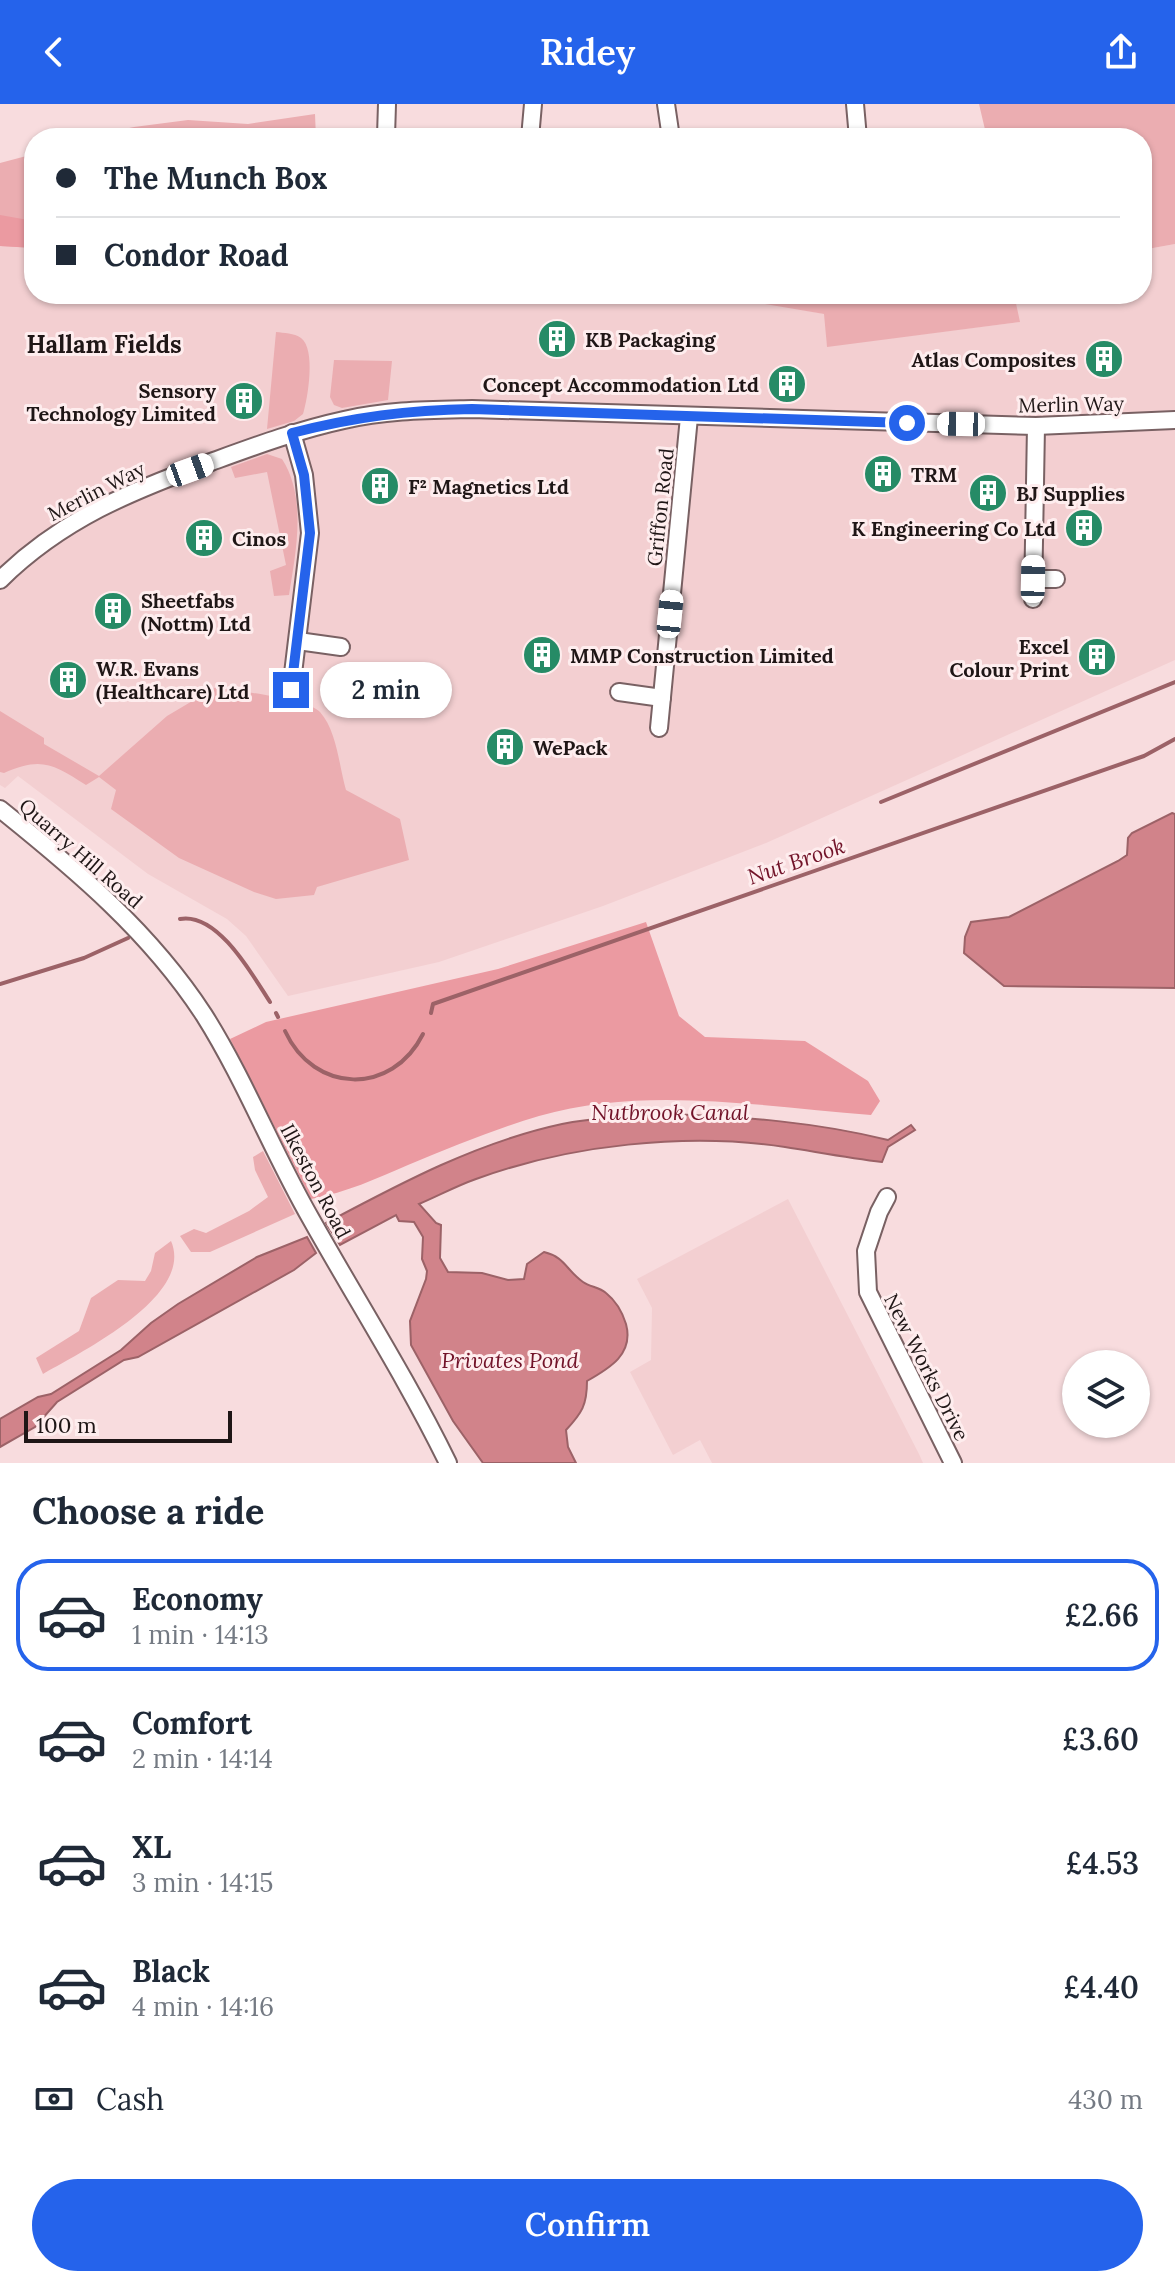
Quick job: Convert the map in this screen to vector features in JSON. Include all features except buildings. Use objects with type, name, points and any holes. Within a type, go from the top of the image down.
[{"type":"street","points":[[387,104],[387,128]]},
{"type":"street","points":[[531,128],[533,104]]},
{"type":"street","points":[[666,104],[670,128]]},
{"type":"street","points":[[855,104],[857,128]]},
{"type":"street","name":"Merlin Way","points":[[0,580],[50,536],[82,516],[152,484],[292,433],[347,419],[414,410],[472,409],[1036,426],[1175,420]]},
{"type":"street","name":"Griffon Road","points":[[659,728],[689,417]]},
{"type":"street","points":[[1033,599],[1036,426]]},
{"type":"street","points":[[291,690],[310,533],[304,475],[292,433]]},
{"type":"street","points":[[1033,579],[1056,579]]},
{"type":"street","points":[[298,641],[341,647]]},
{"type":"street","points":[[619,692],[662,698]]},
{"type":"street","name":"Quarry Hill Road","points":[[0,809],[102,894],[135,927]]},
{"type":"street","name":"Ilkeston Road","points":[[135,927],[184,986],[220,1042],[311,1219],[392,1356],[448,1463]]},
{"type":"street","name":"New Works Drive","points":[[887,1197],[866,1251],[868,1292],[953,1463]]},
{"type":"shaded area","points":[[979,104],[1175,104],[1175,244],[1152,248],[1152,128],[985,128]]},
{"type":"shaded area","points":[[315,114],[316,128],[129,128],[188,120],[248,124]]},
{"type":"shaded area","points":[[24,157],[24,247],[0,246],[0,163]]},
{"type":"shaded area","points":[[0,215],[24,219],[24,247],[0,246]]},
{"type":"shaded area","points":[[1175,244],[1175,660],[766,843],[603,906],[439,962],[288,996],[246,936],[227,919],[148,874],[18,776],[5,788],[0,785],[0,246],[24,247],[24,304],[769,304],[825,314],[827,346],[1019,322],[1016,304],[1152,304],[1152,248]]},
{"type":"shaded area","points":[[765,304],[1016,304],[1020,322],[827,347],[824,314]]},
{"type":"shaded area","points":[[276,332],[295,335],[306,344],[310,363],[309,386],[303,414],[294,421],[267,429]]},
{"type":"shaded area","points":[[334,360],[392,361],[388,400],[342,408],[334,405],[330,397]]},
{"type":"shaded area","points":[[267,454],[282,459],[295,491],[298,525],[289,595],[274,596],[270,571],[286,565],[267,472],[235,478],[231,467]]},
{"type":"shaded area","points":[[216,687],[287,699],[320,712],[334,739],[346,790],[400,819],[409,860],[317,887],[314,895],[276,899],[179,858],[111,809],[116,790],[99,777],[86,785],[56,768],[38,764],[0,772],[0,711],[44,738],[44,744],[99,776],[167,716]]},
{"type":"shaded area","points":[[646,922],[679,1016],[705,1037],[805,1041],[868,1081],[880,1101],[871,1115],[705,1101],[621,1102],[580,1107],[506,1127],[361,1185],[311,1199],[230,1039],[266,1022],[498,969]]},
{"type":"shaded area","points":[[263,1151],[295,1214],[210,1252],[191,1252],[180,1236],[194,1229],[206,1233],[249,1211],[268,1197],[255,1170],[253,1157]]},
{"type":"shaded area","points":[[788,1199],[923,1463],[712,1463],[700,1440],[673,1455],[630,1372],[651,1360],[652,1308],[637,1279]]},
{"type":"shaded area","points":[[171,1241],[174,1262],[166,1282],[151,1301],[107,1337],[43,1374],[36,1358],[79,1331],[91,1298],[118,1280],[145,1281],[155,1253]]},
{"type":"water","points":[[1175,814],[1175,988],[1004,986],[964,953],[965,937],[971,922],[1009,917],[1118,861],[1127,855],[1128,838],[1132,833]]},
{"type":"water","name":"Privates Pond","points":[[671,1114],[780,1121],[888,1140],[911,1125],[915,1130],[888,1147],[882,1162],[785,1147],[708,1141],[589,1150],[512,1167],[419,1204],[441,1225],[440,1258],[448,1272],[482,1273],[508,1280],[524,1279],[527,1264],[544,1252],[551,1254],[583,1282],[610,1296],[626,1324],[628,1335],[623,1352],[612,1365],[587,1381],[582,1408],[566,1430],[568,1447],[576,1463],[483,1463],[453,1421],[411,1345],[410,1321],[427,1271],[422,1259],[423,1237],[414,1222],[399,1221],[396,1215],[340,1245],[326,1223],[411,1179],[500,1141],[562,1124]]},
{"type":"water","points":[[307,1237],[316,1253],[294,1270],[138,1357],[124,1360],[57,1402],[35,1427],[0,1447],[0,1419],[38,1397],[51,1394],[121,1350],[178,1304],[257,1257]]},
{"type":"waterway","points":[[881,802],[1175,682]]},
{"type":"waterway","name":"Nut Brook","points":[[431,1013],[433,1004],[1144,756],[1175,739]]},
{"type":"waterway","name":"Nut Brook","points":[[180,919],[194,919],[221,935],[244,962],[270,1002]]},
{"type":"waterway","name":"Nut Brook","points":[[0,984],[84,958],[128,938]]},
{"type":"waterway","name":"Nut Brook","points":[[276,1013],[278,1017]]},
{"type":"waterway","name":"Nut Brook","points":[[285,1031],[298,1052],[314,1067],[333,1076],[353,1079],[373,1077],[392,1069],[409,1054],[423,1034]]},
{"type":"place","name":"KB Packaging","points":[[557,339]]},
{"type":"place","name":"Atlas Composites","points":[[1104,359]]},
{"type":"place","name":"Concept Accommodation Ltd","points":[[787,384]]},
{"type":"place","name":"Sensory Technology Limited","points":[[244,401]]},
{"type":"place","name":"TRM","points":[[883,474]]},
{"type":"place","name":"F² Magnetics Ltd","points":[[380,486]]},
{"type":"place","name":"BJ Supplies","points":[[988,493]]},
{"type":"place","name":"K Engineering Co Ltd","points":[[1084,528]]},
{"type":"place","name":"Cinos","points":[[204,538]]},
{"type":"place","name":"Sheetfabs (Nottm) Ltd","points":[[113,611]]},
{"type":"place","name":"MMP Construction Limited","points":[[542,655]]},
{"type":"place","name":"Excel Colour Print","points":[[1097,657]]},
{"type":"place","name":"W.R. Evans (Healthcare) Ltd","points":[[68,680]]},
{"type":"place","name":"WePack","points":[[505,747]]},
{"type":"district","name":"Hallam Fields","points":[[104,344]]},
{"type":"route","points":[[291,690],[310,533],[304,475],[292,433],[347,419],[414,410],[472,409],[907,423]]},
{"type":"water label","name":"Nutbrook Canal","points":[[670,1112]]}]
